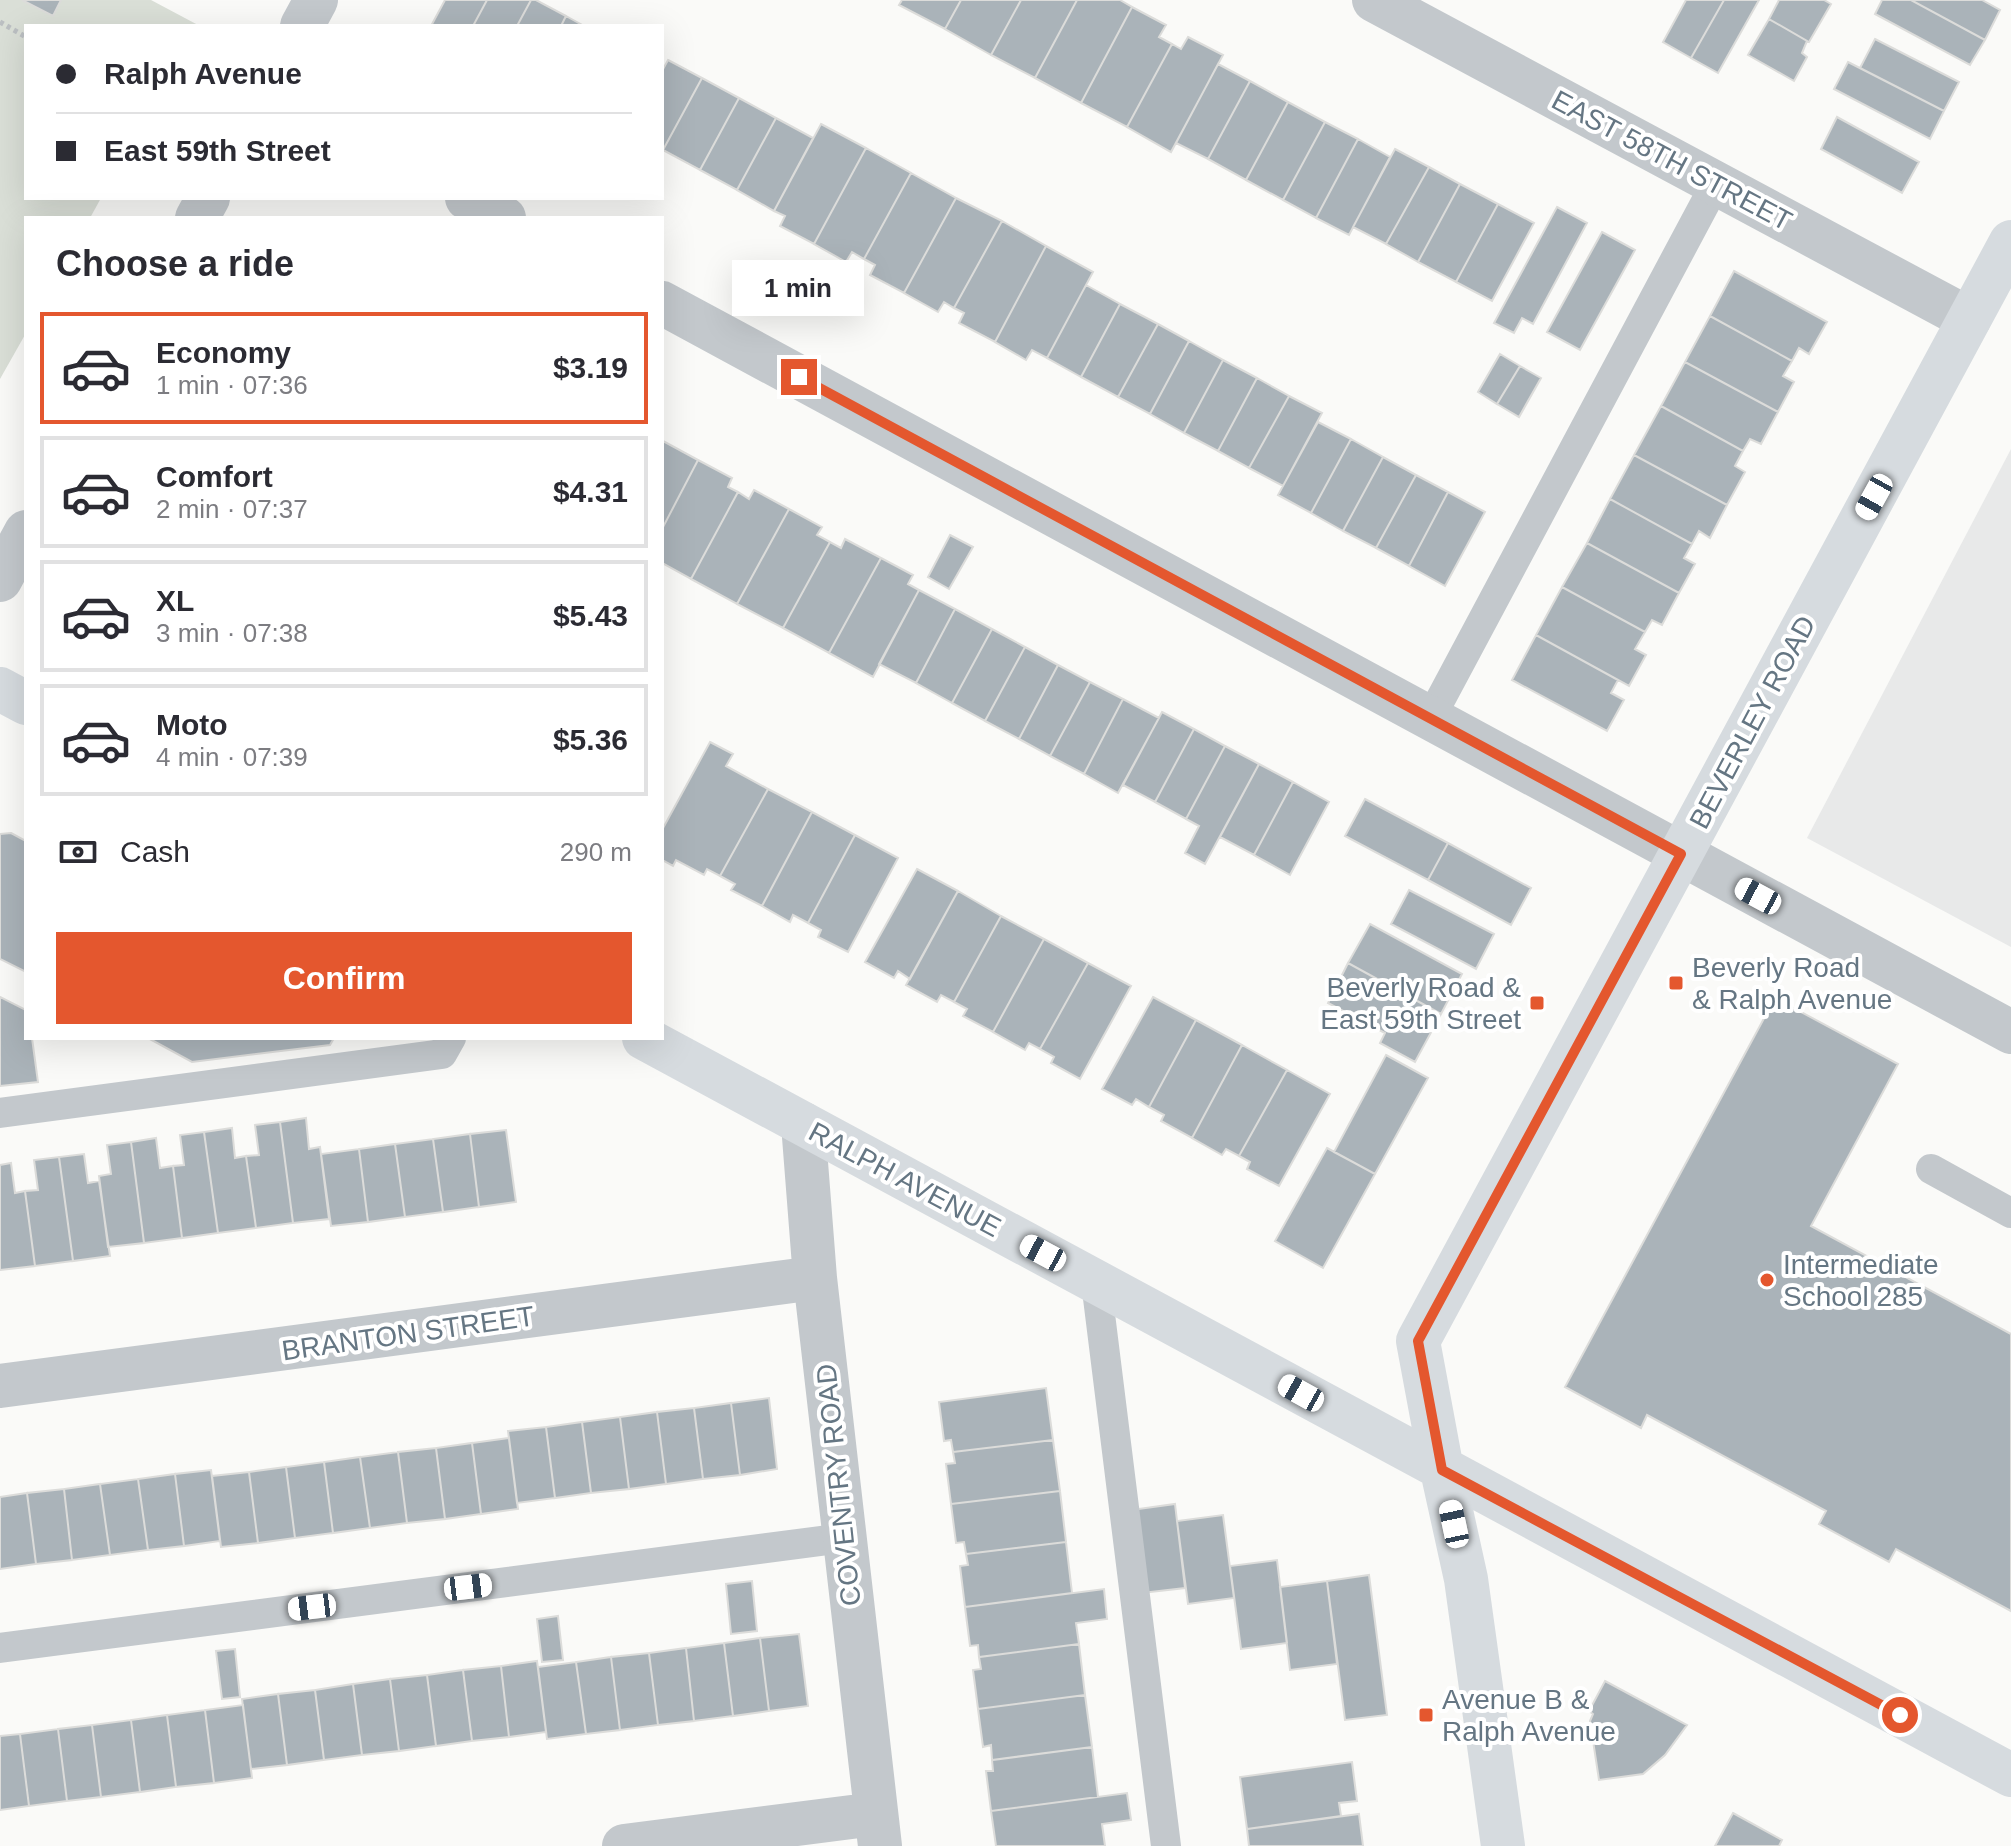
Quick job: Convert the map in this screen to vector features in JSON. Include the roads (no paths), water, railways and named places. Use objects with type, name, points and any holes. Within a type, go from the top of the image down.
[{"type":"street","points":[[303,24],[316,0]]},
{"type":"street","name":"EAST 58TH STREET","points":[[1374,0],[1969,319]]},
{"type":"street","points":[[471,200],[500,216]]},
{"type":"street","name":"BEVERLEY ROAD","points":[[1503,1846],[1466,1579],[1418,1341],[2011,242]]},
{"type":"street","points":[[664,304],[2011,1032]]},
{"type":"street","points":[[0,580],[24,536]]},
{"type":"street","points":[[0,689],[24,702]]},
{"type":"street","name":"RALPH AVENUE","points":[[648,1040],[2011,1775]]},
{"type":"street","name":"COVENTRY ROAD","points":[[803,1124],[815,1278],[878,1830]]},
{"type":"street","name":"BRANTON STREET","points":[[0,1386],[815,1278]]},
{"type":"street","points":[[624,1846],[878,1830]]},
{"type":"lane","points":[[1430,719],[1716,183]]},
{"type":"lane","points":[[0,1113],[442,1054],[450,1040]]},
{"type":"lane","points":[[1931,1169],[2011,1213]]},
{"type":"lane","points":[[1096,1282],[1166,1846]]},
{"type":"lane","points":[[0,1648],[844,1538]]},
{"type":"place","name":"Beverly Road & Ralph Avenue","points":[[1676,983]]},
{"type":"place","name":"Beverly Road & East 59th Street","points":[[1537,1003]]},
{"type":"place","name":"Intermediate School 285","points":[[1767,1280]]},
{"type":"place","name":"Avenue B & Ralph Avenue","points":[[1426,1715]]}]
